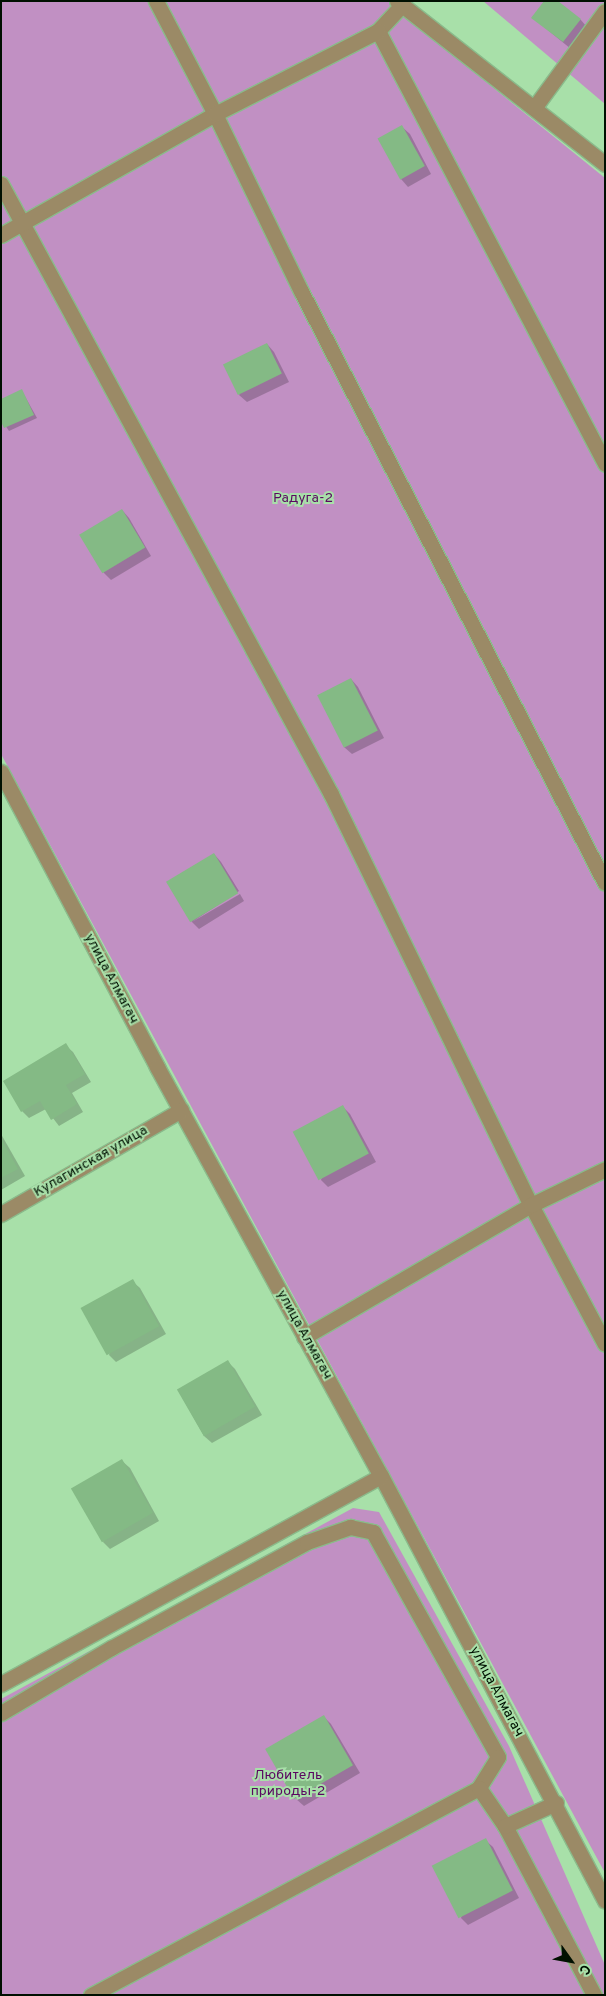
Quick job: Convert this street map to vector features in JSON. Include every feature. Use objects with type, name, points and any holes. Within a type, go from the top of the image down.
[{"type":"street","points":[[156,1],[215,114],[310,309],[605,884]]},
{"type":"street","points":[[1,235],[215,114],[378,31],[399,3],[605,164]]},
{"type":"street","points":[[534,108],[605,11]]},
{"type":"street","points":[[378,31],[605,464]]},
{"type":"street","points":[[1,184],[331,794],[531,1205],[605,1344]]},
{"type":"street","name":"улица Алмагач","points":[[1,772],[304,1338],[381,1476],[556,1803],[605,1900]]},
{"type":"street","name":"Кулагинская улица","points":[[1,1214],[181,1110]]},
{"type":"street","points":[[304,1338],[531,1205],[605,1169]]},
{"type":"street","points":[[1,1684],[381,1476]]},
{"type":"street","points":[[1,1713],[111,1648],[307,1542],[350,1527],[374,1532],[498,1757],[479,1788],[92,1995]]},
{"type":"street","points":[[479,1788],[506,1826],[594,1995]]},
{"type":"street","points":[[506,1826],[556,1803]]},
{"type":"green space","name":"Радуга-2","points":[[1,1],[402,1],[402,14],[605,178],[605,1873],[1,754]]},
{"type":"green space","points":[[483,1],[605,1],[605,104]]},
{"type":"green space","name":"Любитель природы-2","points":[[353,1508],[379,1512],[509,1746],[605,1965],[605,1995],[1,1995],[1,1699]]},
{"type":"building","points":[[544,1],[558,1],[581,19],[563,42],[531,18]]},
{"type":"building","points":[[402,125],[425,166],[400,180],[378,139]]},
{"type":"building","points":[[267,343],[282,374],[238,395],[223,364]]},
{"type":"building","points":[[22,389],[34,415],[4,428],[1,422],[1,399]]},
{"type":"building","points":[[122,509],[145,548],[102,573],[79,535]]},
{"type":"building","points":[[351,678],[378,731],[344,748],[317,695]]},
{"type":"building","points":[[214,853],[238,893],[190,922],[166,882]]},
{"type":"building","points":[[66,1043],[85,1074],[66,1085],[77,1104],[51,1120],[40,1101],[21,1112],[3,1081]]},
{"type":"building","points":[[343,1105],[369,1154],[318,1180],[293,1132]]},
{"type":"building","points":[[1,1138],[18,1169],[1,1178]]},
{"type":"building","points":[[133,1279],[159,1326],[107,1355],[81,1308]]},
{"type":"building","points":[[228,1360],[255,1407],[204,1436],[177,1390]]},
{"type":"building","points":[[122,1459],[153,1513],[102,1542],[71,1488]]},
{"type":"building","points":[[324,1715],[353,1765],[294,1799],[265,1749]]},
{"type":"building","points":[[486,1838],[513,1891],[458,1918],[432,1866]]}]
